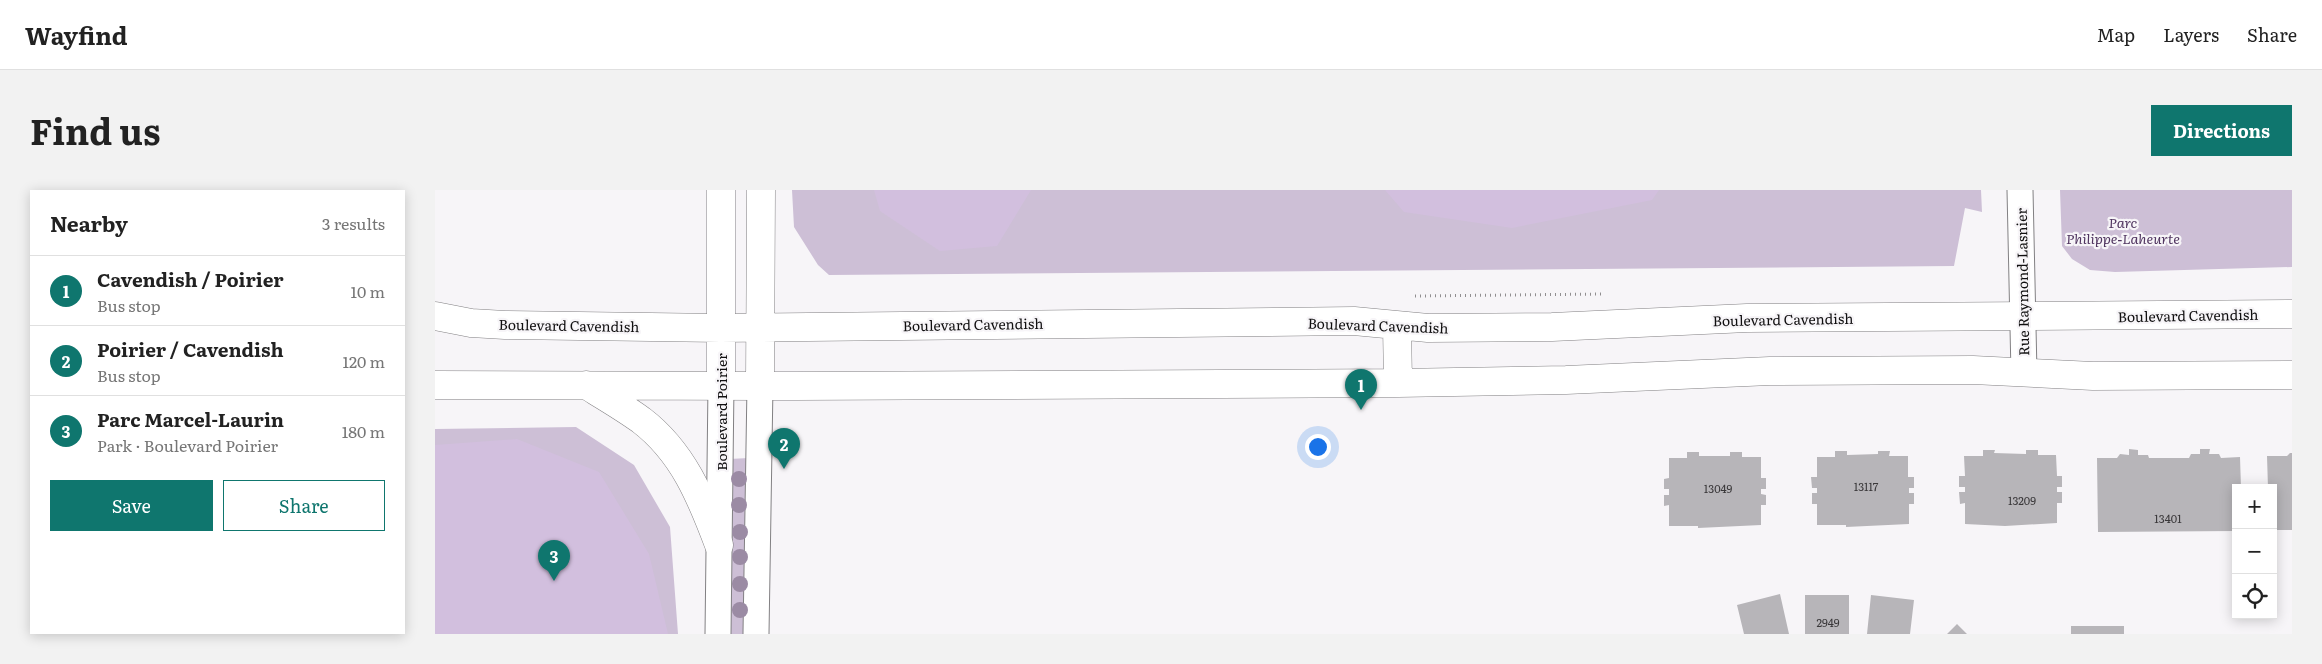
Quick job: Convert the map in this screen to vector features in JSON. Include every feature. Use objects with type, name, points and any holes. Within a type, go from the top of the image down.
[{"type":"main road","name":"Boulevard Poirier","points":[[721,190],[721,385]]},
{"type":"main road","points":[[760,385],[761,190]]},
{"type":"main road","name":"Boulevard Cavendish","points":[[435,316],[471,323],[505,325],[721,328],[1354,321],[1428,328],[1552,328],[1747,318],[2292,314]]},
{"type":"main road","points":[[1397,326],[1398,382]]},
{"type":"main road","points":[[435,385],[1398,382],[1566,380],[1770,371],[1973,370],[2093,376],[2292,375]]},
{"type":"main road","points":[[586,385],[641,420],[672,450],[697,490],[719,545]]},
{"type":"street","name":"Rue Raymond-Lasnier","points":[[2020,190],[2025,373]]},
{"type":"street","name":"Boulevard Poirier","points":[[719,634],[721,385]]},
{"type":"street","points":[[756,634],[760,385]]},
{"type":"green space","points":[[792,190],[1981,190],[1982,212],[1965,208],[1954,266],[829,275],[818,265],[794,227]]},
{"type":"green space","name":"Parc Philippe-Laheurte","points":[[2060,190],[2292,190],[2292,267],[2115,272],[2090,270],[2072,259],[2062,246]]},
{"type":"green space","points":[[576,427],[634,465],[670,527],[678,634],[435,634],[435,429]]},
{"type":"green space","points":[[749,458],[749,634],[729,634],[729,459]]},
{"type":"shaded area","points":[[874,190],[1031,190],[997,246],[940,251],[880,211]]},
{"type":"shaded area","points":[[1385,190],[1659,190],[1652,200],[1512,228],[1404,212]]},
{"type":"shaded area","points":[[517,439],[599,472],[649,554],[668,634],[435,634],[435,445]]},
{"type":"building","points":[[2129,449],[2138,450],[2138,455],[2148,455],[2149,458],[2189,458],[2191,454],[2200,454],[2200,449],[2210,449],[2209,454],[2219,454],[2221,458],[2240,457],[2241,484],[2232,484],[2232,531],[2098,532],[2097,458],[2117,458],[2120,454],[2129,455]]},
{"type":"building","points":[[1983,450],[1995,450],[1994,453],[2026,454],[2026,450],[2038,450],[2038,455],[2056,455],[2057,476],[2062,476],[2062,487],[2057,487],[2057,492],[2062,492],[2062,503],[2057,503],[2057,523],[2005,526],[1965,524],[1965,503],[1960,504],[1959,492],[1965,492],[1965,487],[1959,487],[1959,476],[1965,476],[1964,456],[1983,456]]},
{"type":"building","points":[[1835,451],[1847,451],[1847,455],[1878,454],[1878,451],[1890,451],[1889,456],[1908,456],[1908,477],[1914,477],[1914,488],[1909,488],[1909,493],[1914,493],[1914,504],[1909,504],[1909,524],[1846,527],[1846,525],[1817,525],[1817,504],[1812,504],[1812,493],[1817,493],[1817,488],[1812,488],[1811,477],[1817,477],[1817,457],[1835,457]]},
{"type":"building","points":[[1687,452],[1699,452],[1699,456],[1730,456],[1730,452],[1742,452],[1742,457],[1761,457],[1761,478],[1766,478],[1766,489],[1761,489],[1761,494],[1766,495],[1766,505],[1761,505],[1761,525],[1698,528],[1698,526],[1669,526],[1669,505],[1664,506],[1664,495],[1669,495],[1669,489],[1664,489],[1664,479],[1669,478],[1669,458],[1687,458]]},
{"type":"building","points":[[2292,453],[2292,530],[2277,530],[2277,484],[2268,484],[2267,456],[2287,456]]},
{"type":"building","points":[[1780,594],[1789,634],[1744,634],[1737,605]]},
{"type":"building","points":[[1805,595],[1849,595],[1849,634],[1805,634]]},
{"type":"building","points":[[1871,595],[1914,600],[1910,634],[1867,634]]},
{"type":"building","points":[[1957,624],[1967,634],[1947,634]]},
{"type":"building","points":[[2071,626],[2124,626],[2124,634],[2071,634]]},
{"type":"place","name":"Cavendish / Poirier","points":[[1361,410]]},
{"type":"place","name":"Poirier / Cavendish","points":[[784,469]]},
{"type":"place","name":"Parc Marcel-Laurin","points":[[554,581]]}]
